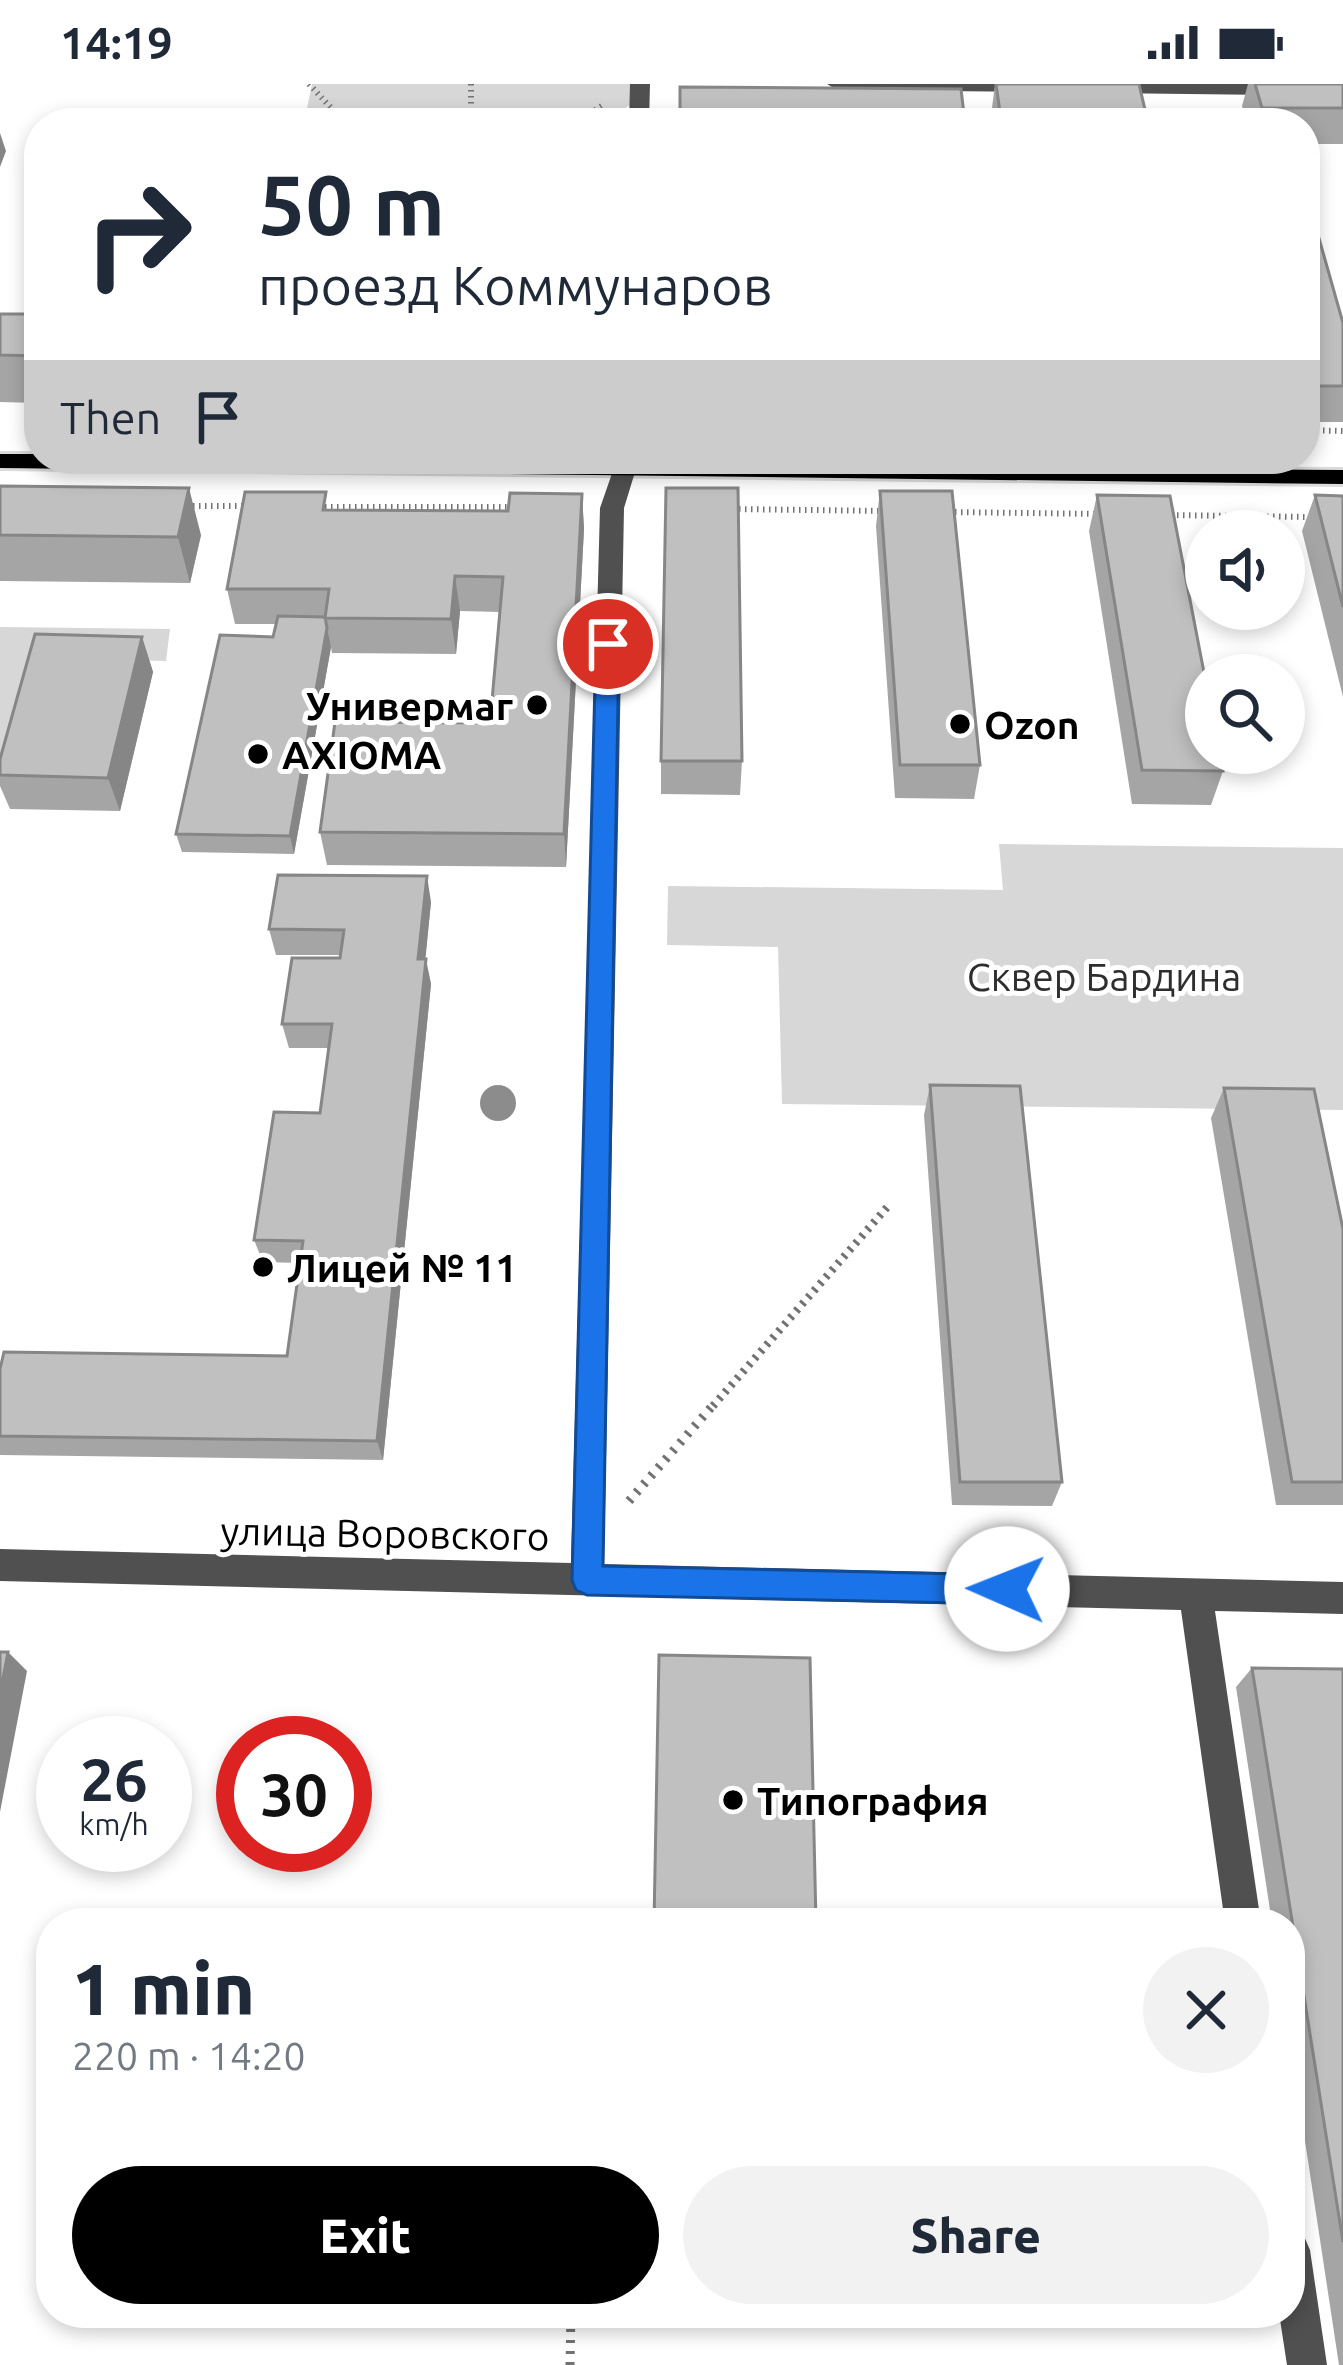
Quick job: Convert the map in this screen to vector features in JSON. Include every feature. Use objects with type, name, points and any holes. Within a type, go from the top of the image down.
[{"type":"main road","points":[[1178,474],[1343,477]]},
{"type":"street","points":[[837,84],[1343,90]]},
{"type":"street","points":[[588,1563],[612,508],[624,474]]},
{"type":"street","name":"улица Воровского","points":[[0,1565],[588,1563],[1343,1598]]},
{"type":"street","points":[[1196,1594],[1241,1908]]},
{"type":"street","points":[[1302,2328],[1307,2365]]},
{"type":"path","points":[[309,84],[331,108]]},
{"type":"path","points":[[178,506],[270,506]]},
{"type":"path","points":[[317,507],[524,507]]},
{"type":"path","points":[[728,509],[889,511]]},
{"type":"path","points":[[935,512],[1121,514]]},
{"type":"path","points":[[1144,515],[1324,518]]},
{"type":"path","points":[[588,1563],[890,1204]]},
{"type":"path","points":[[570,2365],[571,2328]]},
{"type":"green space","points":[[312,84],[632,84],[631,104],[626,108],[307,108]]},
{"type":"green space","points":[[0,627],[170,629],[166,661],[28,658],[0,757]]},
{"type":"green space","name":"Сквер Бардина","points":[[999,844],[1343,848],[1343,1110],[782,1104],[778,947],[667,945],[668,886],[1003,890]]},
{"type":"building","points":[[996,84],[1139,84],[1145,108],[999,108]]},
{"type":"building","points":[[1255,84],[1343,84],[1343,108],[1262,108]]},
{"type":"building","points":[[680,87],[961,89],[963,108],[680,108]]},
{"type":"building","points":[[1320,242],[1343,323],[1343,386],[1320,386]]},
{"type":"building","points":[[0,314],[24,314],[24,356],[0,355]]},
{"type":"building","points":[[0,486],[189,488],[178,537],[0,535]]},
{"type":"building","points":[[666,488],[738,488],[742,761],[661,761]]},
{"type":"building","points":[[880,491],[952,491],[980,765],[900,765]]},
{"type":"building","name":"Универмаг","points":[[245,492],[326,492],[323,510],[508,511],[510,493],[582,494],[564,834],[320,832],[335,722],[490,723],[503,577],[455,576],[451,619],[325,618],[329,589],[227,589]]},
{"type":"building","points":[[1097,495],[1170,496],[1185,574],[1185,630],[1196,630],[1200,654],[1185,654],[1185,771],[1142,770]]},
{"type":"building","points":[[1315,495],[1343,496],[1343,607]]},
{"type":"building","name":"AXIOMA","points":[[278,616],[325,617],[327,628],[290,836],[176,834],[220,635],[273,637]]},
{"type":"building","points":[[35,634],[142,637],[108,778],[0,775],[0,759]]},
{"type":"building","points":[[278,875],[427,876],[418,959],[426,959],[377,1441],[0,1436],[4,1352],[287,1356],[303,1241],[254,1240],[274,1112],[320,1113],[332,1024],[282,1024],[292,958],[340,958],[344,930],[269,929]]},
{"type":"building","points":[[930,1085],[1020,1086],[1062,1482],[960,1482]]},
{"type":"building","points":[[1224,1088],[1314,1089],[1343,1229],[1343,1482],[1292,1482]]},
{"type":"building","points":[[0,1652],[8,1652],[0,1694]]},
{"type":"building","name":"Типография","points":[[659,1655],[810,1658],[816,1908],[654,1908]]},
{"type":"building","points":[[1252,1668],[1343,1669],[1343,2242],[1305,2002],[1305,1908],[1290,1908]]},
{"type":"place","name":"Универмаг","points":[[537,705]]},
{"type":"place","name":"Ozon","points":[[960,724]]},
{"type":"place","name":"AXIOMA","points":[[258,754]]},
{"type":"place","name":"Лицей № 11","points":[[263,1267]]},
{"type":"place","name":"Типография","points":[[733,1800]]},
{"type":"route","points":[[608,644],[587,1580],[1007,1589]]}]
